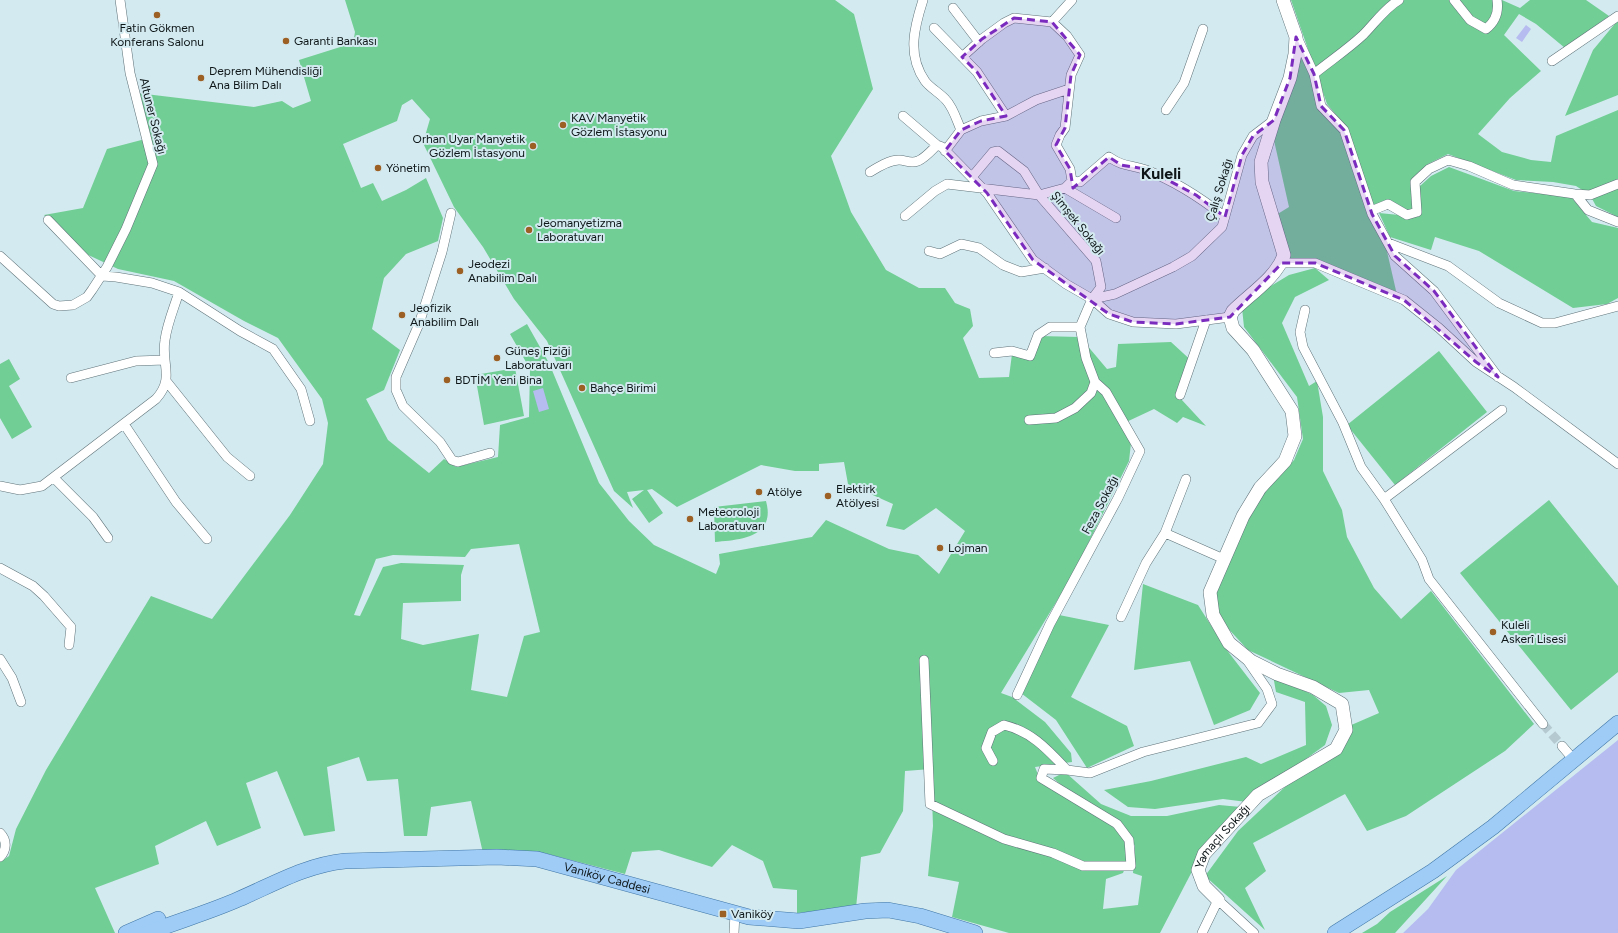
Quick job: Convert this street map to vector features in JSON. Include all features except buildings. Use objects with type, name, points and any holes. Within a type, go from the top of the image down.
[{"type":"main road","points":[[1335,933],[1433,871],[1493,827],[1618,723]]},
{"type":"main road","name":"Vaniköy Caddesi","points":[[148,933],[240,899],[301,871],[332,862],[514,857],[550,861],[735,914],[763,919],[799,921],[865,911],[888,910],[920,916],[975,933]]},
{"type":"main road","name":"Vaniköy Caddesi","points":[[126,933],[167,916],[240,899]]},
{"type":"street","name":"Altuner Sokağı","points":[[0,256],[48,300],[59,306],[73,305],[87,297],[102,276],[126,229],[153,164],[130,73],[120,0]]},
{"type":"street","points":[[923,0],[914,33],[913,48],[917,66],[926,81],[947,100],[961,130]]},
{"type":"street","points":[[1052,22],[1072,0]]},
{"type":"street","points":[[1283,0],[1296,37],[1314,74],[1321,106],[1344,130],[1371,211],[1395,256],[1434,291],[1498,377]]},
{"type":"street","points":[[1314,74],[1355,42],[1377,22],[1391,4],[1399,0]]},
{"type":"street","points":[[1454,0],[1470,20],[1486,29],[1492,24],[1499,10],[1497,0]]},
{"type":"street","points":[[952,8],[979,42]]},
{"type":"street","points":[[1552,61],[1618,16]]},
{"type":"street","points":[[962,57],[1004,23],[1014,18],[1052,22],[1067,36],[1080,55],[1070,75],[1065,128],[1056,145],[1070,169],[1072,181]]},
{"type":"street","points":[[934,28],[977,72],[1006,116]]},
{"type":"street","points":[[1166,110],[1184,83],[1204,29]]},
{"type":"street","points":[[903,116],[945,151],[982,188],[1033,260],[1092,299],[1110,314],[1133,322],[1176,324],[1230,317],[1233,311],[1268,280],[1282,263],[1284,254],[1262,182],[1261,162],[1274,120],[1290,78],[1295,54],[1296,37]]},
{"type":"street","points":[[945,151],[961,130],[981,121],[1006,116],[1036,100],[1069,89]]},
{"type":"street","name":"Çalış Sokağı","points":[[1092,299],[1115,294],[1173,267],[1192,256],[1222,227],[1242,155],[1253,136],[1274,120]]},
{"type":"street","points":[[870,172],[883,164],[900,160],[907,163],[916,162],[923,159],[937,145]]},
{"type":"street","name":"Şimşek Sokağı","points":[[972,177],[993,152],[998,151],[1024,170],[1039,194],[1096,261],[1101,287],[1092,299],[1080,327]]},
{"type":"street","points":[[1072,181],[1080,182],[1109,157],[1121,165],[1145,169],[1164,178],[1196,195],[1225,217]]},
{"type":"street","points":[[1371,211],[1388,204],[1407,215],[1417,212],[1414,182],[1429,169],[1448,160],[1469,166],[1513,185],[1575,194],[1590,195],[1618,184]]},
{"type":"street","points":[[906,216],[935,191],[947,184],[1039,194],[1065,188],[1072,181]]},
{"type":"street","points":[[1065,188],[1116,218]]},
{"type":"street","points":[[1575,194],[1588,210],[1618,222]]},
{"type":"street","points":[[451,213],[442,252],[419,324],[396,377],[396,390],[403,406],[440,442],[452,460],[458,462],[490,453]]},
{"type":"street","points":[[48,220],[102,276],[152,283],[179,292],[240,331],[273,348],[301,389],[310,421]]},
{"type":"street","points":[[1388,243],[1448,266],[1499,304],[1542,323],[1555,323],[1618,306]]},
{"type":"street","points":[[929,250],[940,254],[961,244],[980,248],[1002,265],[1021,272],[1045,268]]},
{"type":"street","points":[[1282,263],[1315,263],[1404,300],[1439,328],[1476,362],[1618,464]]},
{"type":"street","points":[[0,486],[28,490],[42,486],[156,399],[164,389],[167,382],[164,348],[166,332],[179,292]]},
{"type":"street","points":[[1305,310],[1300,332],[1303,348],[1343,423],[1361,467],[1384,499],[1422,560],[1429,580],[1543,724]]},
{"type":"street","name":"Yamaçlı Sokağı","points":[[1230,317],[1233,328],[1253,350],[1292,411],[1295,436],[1285,461],[1260,488],[1243,516],[1210,592],[1214,615],[1229,644],[1251,661],[1278,674],[1313,686],[1342,704],[1346,730],[1336,749],[1258,795],[1204,854],[1198,870],[1204,886],[1254,933]]},
{"type":"street","points":[[1180,395],[1206,320]]},
{"type":"street","points":[[994,353],[1012,351],[1030,356],[1038,335],[1050,327],[1080,327]]},
{"type":"street","name":"Feza Sokağı","points":[[1018,695],[1050,624],[1118,498],[1140,451],[1106,392],[1095,382],[1086,358],[1080,327]]},
{"type":"street","points":[[71,378],[136,361],[165,360]]},
{"type":"street","points":[[167,382],[227,457],[250,476]]},
{"type":"street","points":[[1029,420],[1056,418],[1075,408],[1091,394],[1095,382]]},
{"type":"street","points":[[1384,499],[1502,410]]},
{"type":"street","points":[[124,424],[176,502],[207,539]]},
{"type":"street","points":[[54,478],[93,517],[108,538]]},
{"type":"street","points":[[1121,617],[1146,563],[1165,533],[1186,479]]},
{"type":"street","points":[[1165,533],[1224,559]]},
{"type":"street","points":[[0,568],[32,586],[44,596],[71,627],[69,645]]},
{"type":"street","points":[[924,660],[930,804],[1004,839],[1053,853],[1083,866],[1131,866],[1129,840],[1117,824],[1041,778],[1044,769],[1090,773],[1143,752],[1258,724],[1272,704],[1267,689],[1244,655]]},
{"type":"street","points":[[0,659],[12,678],[21,702]]},
{"type":"street","points":[[993,761],[986,748],[992,732],[1004,725],[1021,729],[1047,748],[1067,770]]},
{"type":"street","points":[[1562,746],[1574,760]]},
{"type":"street","points":[[0,833],[5,841],[4,852],[0,857]]},
{"type":"street","points":[[1202,933],[1218,900]]},
{"type":"street","points":[[734,933],[735,914]]},
{"type":"highlighted area","points":[[1014,18],[1052,22],[1080,55],[1071,75],[1065,128],[1056,145],[1070,169],[1073,188],[1109,157],[1121,165],[1145,169],[1164,178],[1196,195],[1225,217],[1242,155],[1253,136],[1274,120],[1290,78],[1296,37],[1314,74],[1321,106],[1344,130],[1372,214],[1395,256],[1434,291],[1498,377],[1476,362],[1404,300],[1315,263],[1282,263],[1230,317],[1176,324],[1133,322],[1109,314],[1033,260],[987,193],[945,151],[961,130],[981,121],[1006,116],[977,72],[962,57],[982,39]]},
{"type":"green space","points":[[345,0],[835,0],[854,14],[873,89],[831,156],[851,212],[886,270],[919,288],[945,288],[955,303],[970,309],[973,326],[963,338],[979,378],[1009,377],[1012,354],[1028,358],[1039,336],[1080,337],[1107,369],[1116,367],[1118,344],[1171,342],[1195,364],[1181,399],[1206,426],[1183,417],[1177,423],[1154,409],[1122,424],[1131,443],[1129,461],[1072,576],[1001,693],[1012,697],[1045,722],[1071,753],[1072,762],[1035,767],[1039,777],[1093,811],[1119,833],[1127,844],[1129,855],[1123,873],[1106,879],[1103,909],[1138,905],[1142,876],[1133,873],[1135,846],[1123,824],[1068,791],[1053,778],[1065,772],[1101,804],[1131,816],[1167,816],[1219,805],[1241,807],[1200,856],[1160,933],[1009,933],[952,917],[959,882],[928,876],[933,826],[931,769],[905,771],[903,811],[880,853],[861,857],[856,908],[797,913],[797,890],[773,888],[763,861],[732,845],[712,867],[659,850],[632,852],[625,874],[544,853],[483,853],[471,801],[431,807],[427,836],[404,836],[398,779],[367,781],[359,757],[327,767],[335,831],[304,836],[277,771],[246,783],[261,828],[217,846],[206,821],[155,846],[159,864],[95,888],[115,933],[0,933],[0,862],[9,856],[16,829],[46,770],[151,596],[212,619],[290,515],[323,464],[328,423],[322,399],[278,338],[244,321],[174,281],[118,269],[82,252],[44,215],[83,208],[107,149],[149,138],[137,93],[254,107],[282,101],[293,108],[311,101],[299,60],[353,43],[355,32]],"holes":[[[412,99],[430,119],[423,143],[454,207],[483,247],[514,299],[547,341],[614,491],[633,508],[627,492],[644,490],[632,499],[649,523],[663,513],[647,490],[652,489],[677,507],[761,465],[795,471],[819,471],[819,464],[844,462],[848,484],[893,504],[886,526],[904,530],[936,508],[965,531],[939,574],[918,555],[889,549],[826,520],[812,537],[719,554],[720,564],[716,574],[654,545],[629,521],[599,483],[549,363],[527,324],[510,334],[530,369],[529,417],[500,425],[498,457],[456,467],[444,459],[429,473],[388,440],[366,399],[384,390],[400,350],[372,329],[384,278],[406,254],[438,241],[443,218],[426,178],[406,190],[382,201],[373,183],[361,188],[343,144],[397,121],[402,105]],[[519,544],[540,632],[524,636],[507,697],[471,690],[479,634],[423,645],[401,639],[403,603],[461,601],[461,575],[464,565],[401,563],[383,567],[360,616],[354,615],[376,559],[393,555],[465,557],[471,549]]]},
{"type":"green space","points":[[1291,0],[1502,0],[1520,8],[1530,0],[1586,0],[1609,16],[1565,48],[1536,24],[1519,14],[1504,35],[1541,71],[1510,98],[1478,134],[1502,152],[1531,160],[1551,162],[1556,136],[1618,110],[1618,217],[1596,206],[1590,195],[1576,186],[1553,182],[1516,180],[1448,154],[1428,164],[1410,181],[1413,208],[1407,210],[1390,200],[1373,205],[1348,129],[1327,104]]},
{"type":"green space","points":[[1618,20],[1618,95],[1565,116],[1593,50]]},
{"type":"green space","points":[[1300,52],[1311,74],[1319,108],[1342,133],[1386,247],[1397,295],[1314,258],[1285,261],[1276,215],[1289,207],[1273,136]]},
{"type":"green space","points":[[1449,167],[1514,191],[1571,197],[1592,222],[1618,228],[1618,298],[1607,304],[1573,308],[1479,251],[1435,237],[1431,250],[1390,237],[1379,213],[1419,217],[1420,186],[1431,176]]},
{"type":"green space","points":[[1315,268],[1329,280],[1295,297],[1282,323],[1309,386],[1317,381],[1323,417],[1323,471],[1342,510],[1347,537],[1374,588],[1401,619],[1431,591],[1534,724],[1505,751],[1406,816],[1367,831],[1345,794],[1253,843],[1266,871],[1245,888],[1265,930],[1205,876],[1238,831],[1288,784],[1338,748],[1349,726],[1379,713],[1369,690],[1339,693],[1248,650],[1211,610],[1230,552],[1263,494],[1294,460],[1303,439],[1297,397],[1244,327],[1242,308],[1264,290],[1289,275]]},
{"type":"green space","points":[[1439,351],[1487,412],[1395,485],[1347,425]]},
{"type":"green space","points":[[9,359],[20,379],[9,386],[32,427],[12,439],[0,418],[0,364]]},
{"type":"green space","points":[[515,368],[524,416],[484,425],[475,375]]},
{"type":"green space","points":[[1549,500],[1618,586],[1618,672],[1571,710],[1460,573]]},
{"type":"green space","points":[[766,501],[768,513],[766,522],[761,529],[745,538],[715,542],[714,507]]},
{"type":"green space","points":[[1143,584],[1198,605],[1226,649],[1260,693],[1250,710],[1214,725],[1190,661],[1134,670]]},
{"type":"green space","points":[[1059,615],[1109,625],[1071,697],[1127,726],[1134,746],[1087,768],[1056,720],[1017,690]]},
{"type":"green space","points":[[1273,675],[1313,695],[1326,706],[1332,725],[1325,745],[1247,802],[1223,799],[1155,809],[1128,807],[1104,790],[1151,781],[1246,757],[1261,764],[1306,745],[1305,702],[1276,692]]},
{"type":"green space","points":[[1447,876],[1395,933],[1362,933],[1377,924],[1390,912]]},
{"type":"water","points":[[1526,25],[1531,29],[1522,42],[1516,38]]},
{"type":"water","points":[[543,388],[549,409],[539,412],[533,391]]},
{"type":"water","points":[[1618,740],[1618,933],[1403,933],[1428,909],[1456,870]]},
{"type":"tunnel","points":[[1543,724],[1562,746]]},
{"type":"place","name":"Fatin Gökmen Konferans Salonu","points":[[157,15]]},
{"type":"place","name":"Garanti Bankası","points":[[286,41]]},
{"type":"place","name":"Deprem Mühendisliği Ana Bilim Dalı","points":[[201,78]]},
{"type":"place","name":"KAV Manyetik Gözlem İstasyonu","points":[[563,125]]},
{"type":"place","name":"Orhan Uyar Manyetik Gözlem İstasyonu","points":[[533,146]]},
{"type":"place","name":"Yönetim","points":[[378,168]]},
{"type":"place","name":"Jeomanyetizma Laboratuvarı","points":[[529,230]]},
{"type":"place","name":"Jeodezi Anabilim Dalı","points":[[460,271]]},
{"type":"place","name":"Jeofizik Anabilim Dalı","points":[[402,315]]},
{"type":"place","name":"Güneş Fiziği Laboratuvarı","points":[[497,358]]},
{"type":"place","name":"BDTİM Yeni Bina","points":[[447,380]]},
{"type":"place","name":"Bahçe Birimi","points":[[582,388]]},
{"type":"place","name":"Atölye","points":[[759,492]]},
{"type":"place","name":"Elektirk Atölyesi","points":[[828,496]]},
{"type":"place","name":"Meteoroloji Laboratuvarı","points":[[690,519]]},
{"type":"place","name":"Lojman","points":[[940,548]]},
{"type":"place","name":"Kuleli Askerî Lisesi","points":[[1493,632]]},
{"type":"place","name":"Vaniköy","points":[[723,914]]},
{"type":"district","name":"Kuleli","points":[[1161,173]]}]
